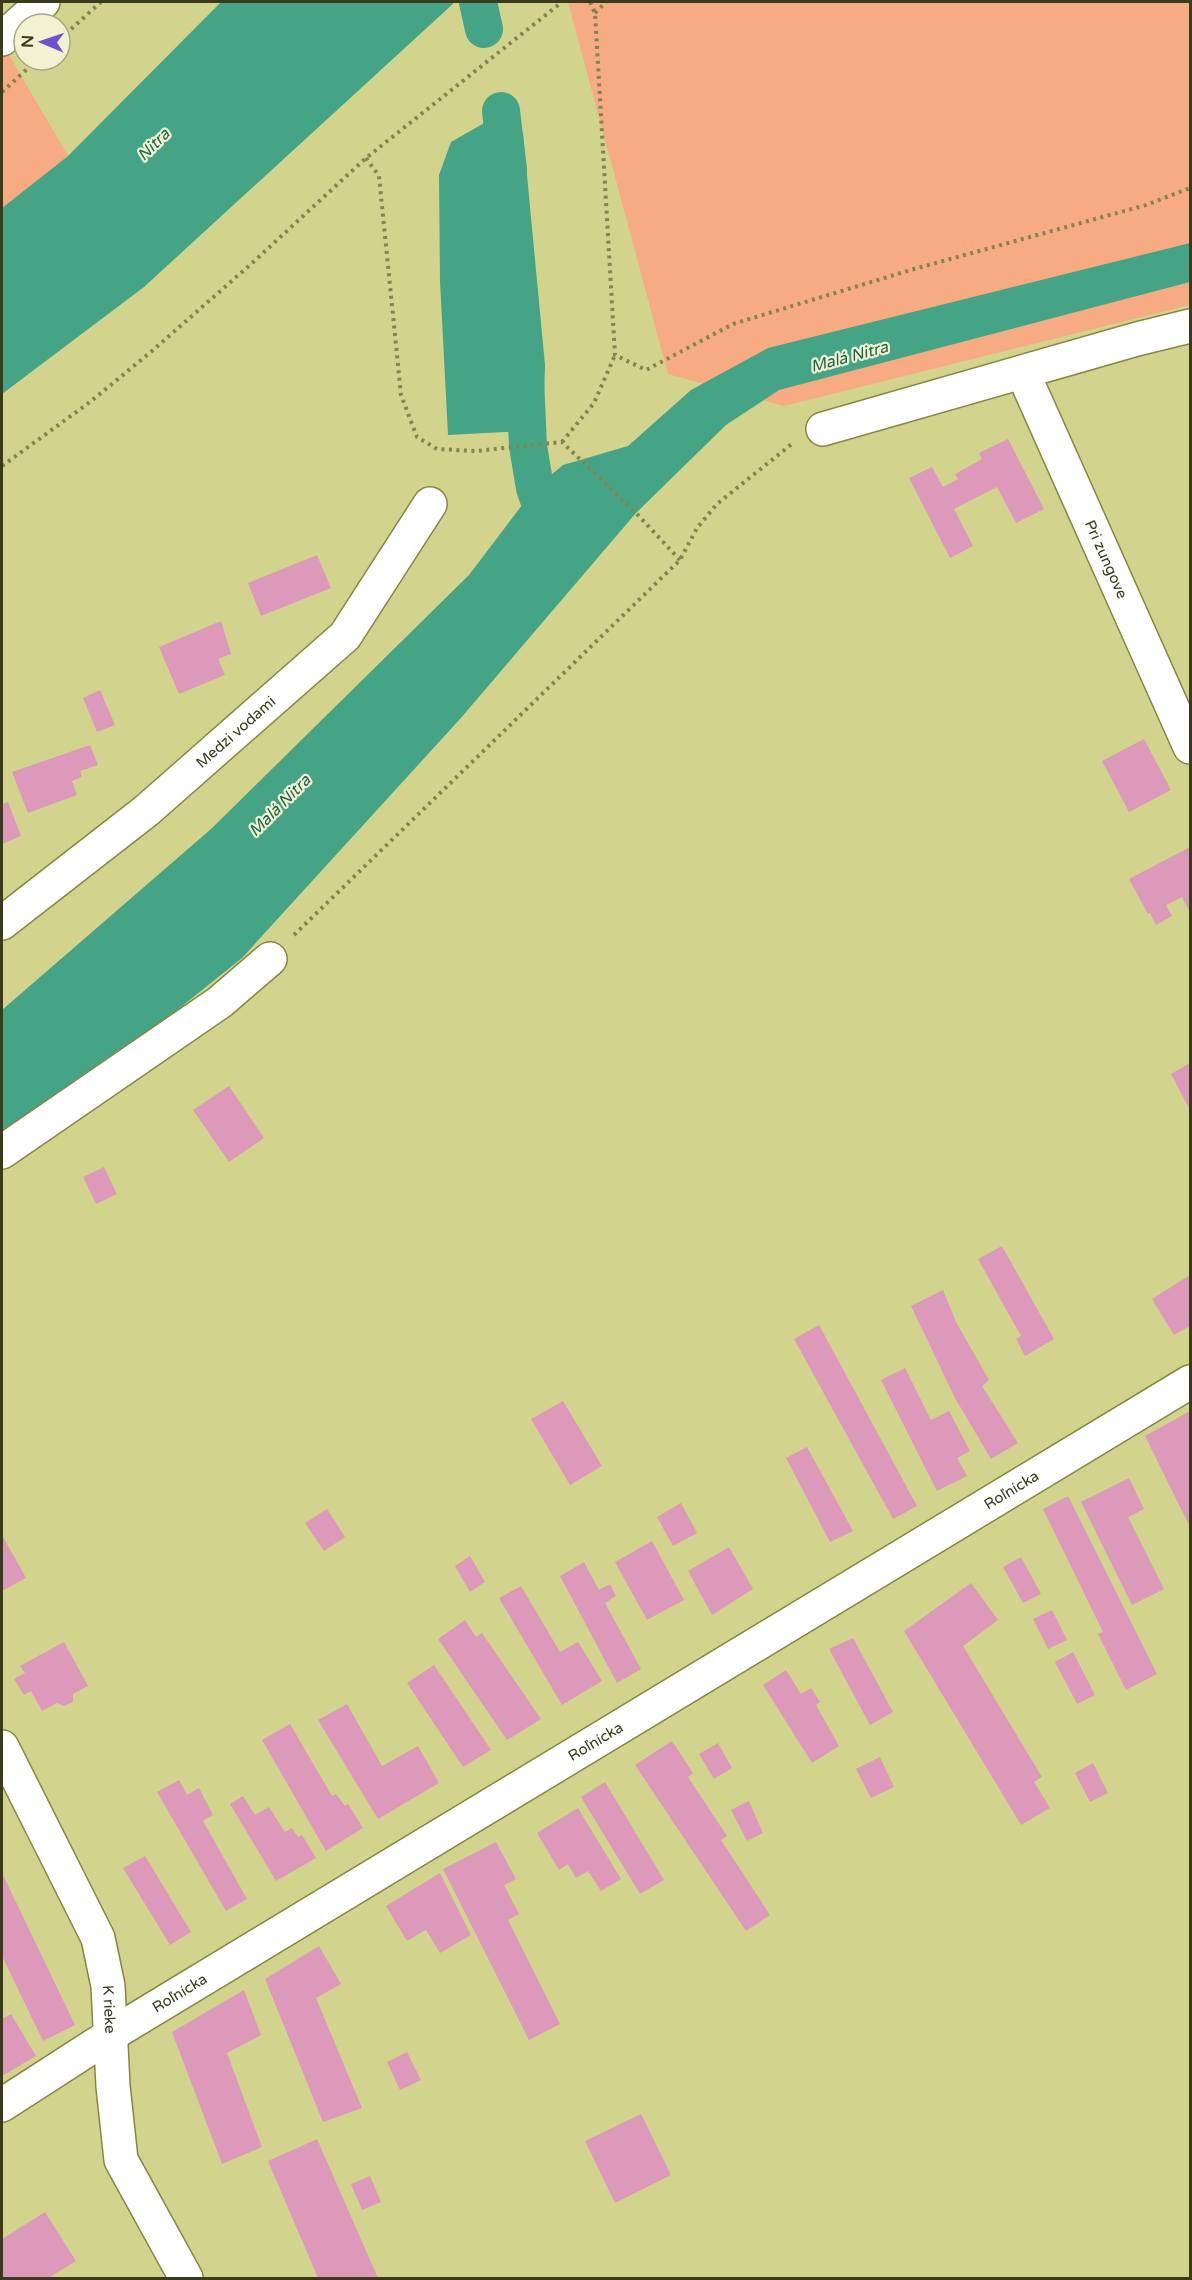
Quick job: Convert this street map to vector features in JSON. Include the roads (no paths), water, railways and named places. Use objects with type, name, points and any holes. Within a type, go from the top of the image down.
[{"type":"street","points":[[2,39],[43,2]]},
{"type":"street","points":[[823,429],[1137,339],[1191,326]]},
{"type":"street","name":"Pri zungove","points":[[1023,373],[1191,747]]},
{"type":"street","name":"Medzi vodami","points":[[2,923],[146,811],[345,636],[430,504]]},
{"type":"street","points":[[2,1152],[220,1002],[270,959]]},
{"type":"street","name":"Roľnícka","points":[[2,2105],[112,2034],[1191,1382]]},
{"type":"street","name":"K rieke","points":[[2,1747],[98,1938],[108,1986],[113,2086],[121,2160],[186,2278]]},
{"type":"water","name":"Nitra","points":[[221,2],[455,2],[144,287],[2,394],[2,208],[68,156]]},
{"type":"water","points":[[493,118],[512,124],[523,133],[545,365],[543,430],[448,435],[440,281],[439,175],[451,142]]},
{"type":"water","points":[[1190,243],[1190,282],[779,390],[726,425],[636,513],[460,719],[242,958],[85,1084],[2,1131],[2,1010],[211,829],[469,575],[535,488],[563,465],[628,446],[691,390],[768,348]]},
{"type":"waterway","name":"Malá Nitra","points":[[478,2],[484,29]]},
{"type":"waterway","name":"Malá Nitra","points":[[501,111],[508,170]]},
{"type":"waterway","name":"Malá Nitra","points":[[525,380],[528,446],[535,488],[550,531],[547,534]]}]
